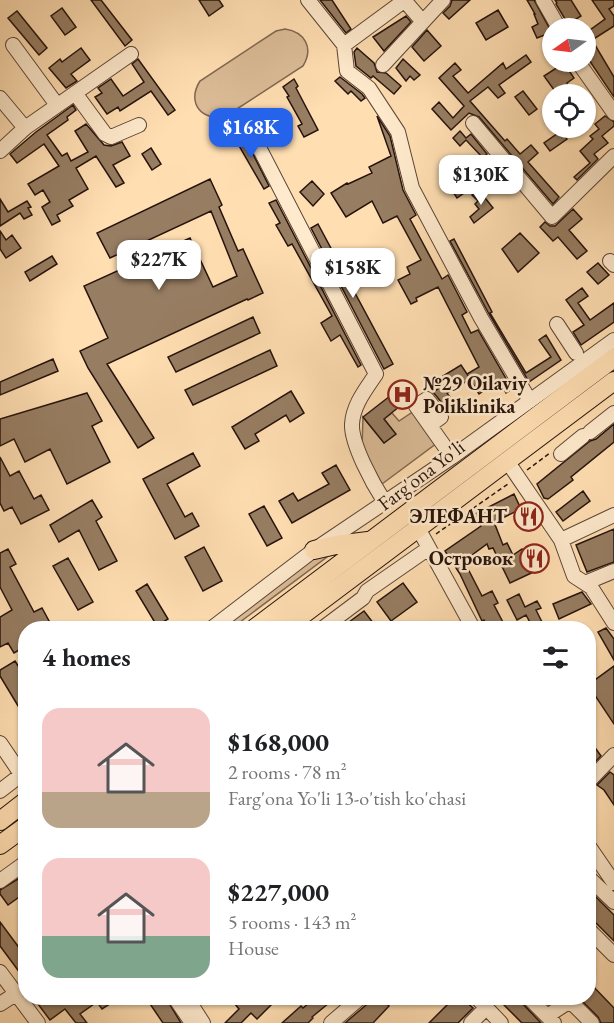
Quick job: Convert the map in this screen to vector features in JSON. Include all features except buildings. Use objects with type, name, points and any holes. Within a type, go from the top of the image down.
[{"type":"main road","name":"Farg'ona Yo'li","points":[[264,621],[614,358]]},
{"type":"main road","name":"Farg'ona Yo'li","points":[[300,621],[424,539],[507,461],[614,381]]},
{"type":"main road","points":[[324,575],[336,544],[346,527]]},
{"type":"main road","points":[[314,550],[336,544],[370,541]]},
{"type":"main road","points":[[0,804],[18,802]]},
{"type":"main road","points":[[0,821],[18,807]]},
{"type":"main road","points":[[0,845],[18,832]]},
{"type":"street","points":[[308,0],[344,45],[347,71],[369,88],[398,132],[412,189],[530,401]]},
{"type":"street","points":[[344,45],[404,0],[423,22]]},
{"type":"street","points":[[383,65],[443,0]]},
{"type":"street","points":[[543,0],[553,18]]},
{"type":"street","points":[[13,45],[57,105]]},
{"type":"street","points":[[0,151],[25,128],[131,54]]},
{"type":"street","points":[[585,72],[614,112]]},
{"type":"street","points":[[75,93],[105,134],[111,137],[139,125]]},
{"type":"street","points":[[0,98],[25,128]]},
{"type":"street","points":[[474,123],[552,217],[614,156]]},
{"type":"street","points":[[250,130],[376,374],[359,399],[351,425],[357,450],[384,501]]},
{"type":"street","points":[[557,324],[576,353]]},
{"type":"street","points":[[221,621],[346,527],[452,457],[614,340]]},
{"type":"street","points":[[554,426],[566,447],[614,413]]},
{"type":"street","points":[[430,425],[452,457]]},
{"type":"street","points":[[507,461],[561,540],[574,576],[591,587],[610,610],[614,623]]},
{"type":"street","points":[[561,540],[614,515]]},
{"type":"street","points":[[332,621],[363,598],[367,591],[424,539],[469,621]]},
{"type":"street","points":[[585,583],[614,571]]},
{"type":"street","points":[[0,742],[18,766]]},
{"type":"street","points":[[596,774],[614,755]]},
{"type":"street","points":[[0,791],[18,777]]},
{"type":"street","points":[[596,857],[614,883]]},
{"type":"street","points":[[596,865],[599,861]]},
{"type":"street","points":[[0,881],[18,868]]},
{"type":"street","points":[[596,884],[614,902]]},
{"type":"street","points":[[596,937],[614,955]]},
{"type":"street","points":[[0,972],[17,993],[0,1004]]},
{"type":"street","points":[[25,1005],[38,1023]]},
{"type":"street","points":[[183,1005],[192,1023]]},
{"type":"street","points":[[186,1005],[203,1023]]},
{"type":"street","points":[[332,1023],[352,1005]]},
{"type":"street","points":[[471,1023],[480,1005]]},
{"type":"street","points":[[483,1005],[501,1023]]},
{"type":"street","points":[[536,1005],[551,1020],[565,1005]]},
{"type":"street","points":[[574,1005],[591,1023]]},
{"type":"path","points":[[424,539],[566,447]]},
{"type":"shaded area","points":[[285,29],[298,34],[306,42],[308,53],[303,66],[226,116],[210,116],[199,109],[195,97],[200,81],[276,31]]},
{"type":"shaded area","points":[[414,411],[437,443],[382,484],[362,448],[363,417],[384,443],[395,434],[384,419],[392,413],[399,421]]},
{"type":"shaded area","points":[[323,552],[328,555],[241,621],[231,621]]},
{"type":"place","name":"№29 Oilaviy Poliklinika","points":[[402,394]]},
{"type":"place","name":"ЭЛЕФАНТ","points":[[528,516]]},
{"type":"place","name":"Островок","points":[[534,558]]}]
